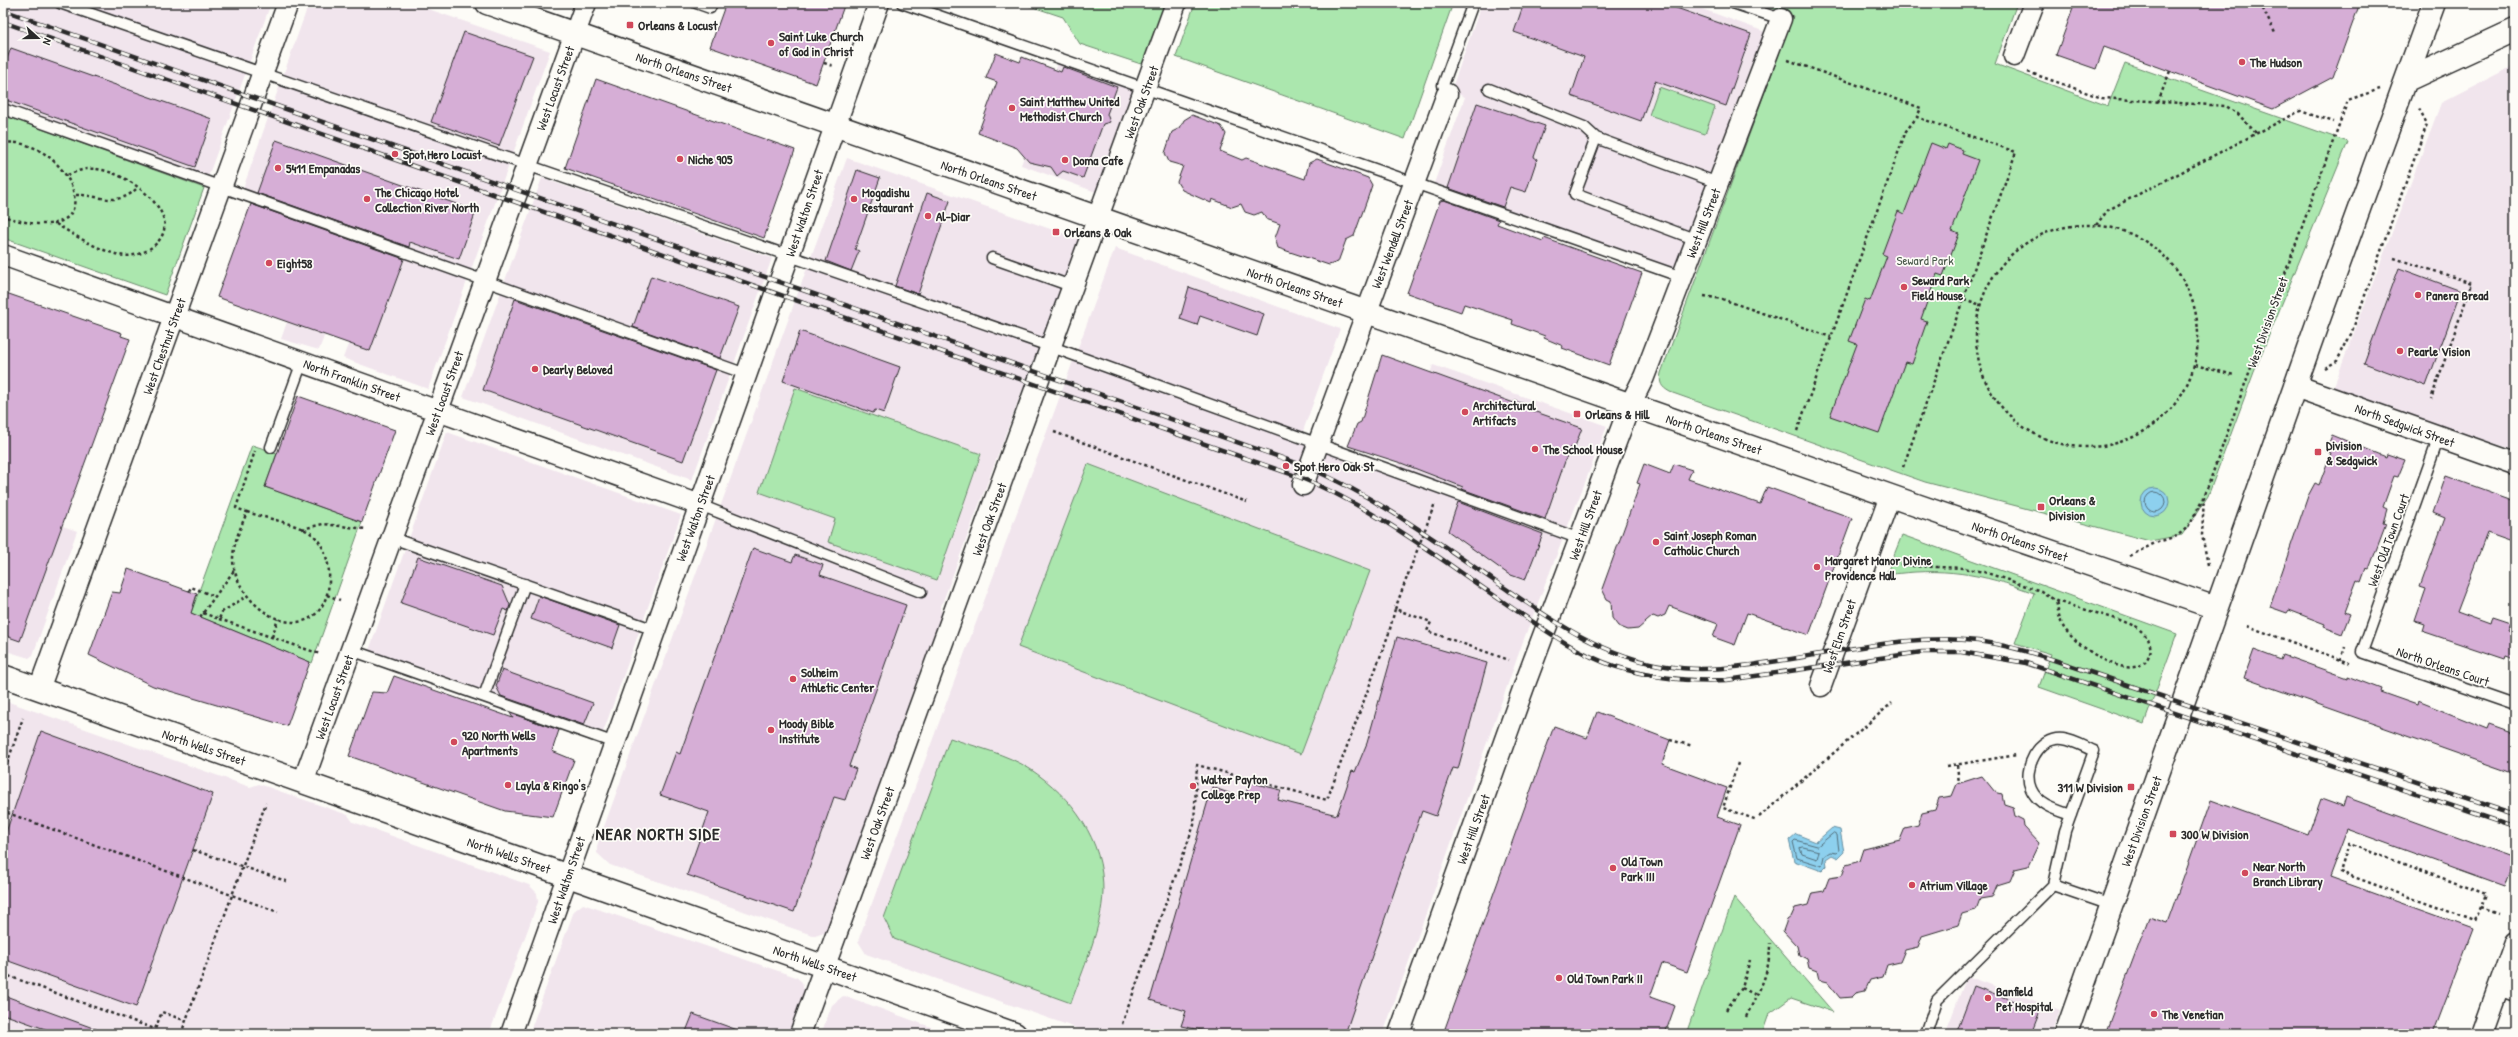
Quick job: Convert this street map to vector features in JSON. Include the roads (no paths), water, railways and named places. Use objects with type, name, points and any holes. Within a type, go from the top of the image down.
[{"type":"street","name":"West Chestnut Street","points":[[39,689],[288,3]]},
{"type":"street","name":"North Orleans Street","points":[[487,3],[1890,496],[2216,608]]},
{"type":"street","name":"West Locust Street","points":[[303,782],[586,3]]},
{"type":"street","name":"West Walton Street","points":[[512,1034],[879,3]]},
{"type":"street","name":"West Oak Street","points":[[800,1034],[1074,287],[1176,3]]},
{"type":"street","points":[[2014,56],[2034,3]]},
{"type":"street","name":"West Division Street","points":[[2066,1034],[2216,608],[2434,3]]},
{"type":"street","name":"West Hill Street","points":[[1399,1034],[1526,681],[1630,404],[1644,377],[1781,19]]},
{"type":"street","points":[[2407,80],[2515,30]]},
{"type":"street","name":"West Wendell Street","points":[[1303,485],[1447,94]]},
{"type":"street","name":"North Franklin Street","points":[[3,255],[700,504]]},
{"type":"street","name":"North Sedgwick Street","points":[[2296,386],[2515,464]]},
{"type":"street","name":"West Elm Street","points":[[1821,686],[1890,496]]},
{"type":"street","name":"North Wells Street","points":[[3,676],[1015,1034]]},
{"type":"street","points":[[2482,1034],[2506,994],[2515,942]]},
{"type":"lane","points":[[60,3],[262,74],[527,164],[788,256],[1052,346],[1580,539]]},
{"type":"lane","points":[[696,3],[710,8],[712,3]]},
{"type":"lane","points":[[902,3],[1682,277]]},
{"type":"lane","name":"West Wendell Street","points":[[1447,94],[1443,85],[1473,3]]},
{"type":"lane","points":[[1733,3],[1781,19]]},
{"type":"lane","points":[[1489,90],[1584,127],[1596,138],[1718,183]]},
{"type":"lane","points":[[3,109],[746,374]]},
{"type":"lane","points":[[1596,138],[1575,194],[1697,240]]},
{"type":"lane","points":[[992,258],[1074,287]]},
{"type":"lane","points":[[271,447],[302,362]]},
{"type":"lane","name":"West Old Town Court","points":[[2362,652],[2439,437]]},
{"type":"lane","points":[[700,504],[921,592]]},
{"type":"lane","points":[[392,538],[656,630]]},
{"type":"lane","points":[[484,696],[525,584]]},
{"type":"lane","points":[[352,650],[615,743]]},
{"type":"lane","name":"North Orleans Court","points":[[2362,652],[2515,705]]},
{"type":"lane","points":[[1926,1034],[1937,1000],[2053,884],[2071,815],[2094,751],[2063,739],[2051,741],[2039,748],[2032,759],[2027,773],[2031,790],[2039,801],[2071,815]]},
{"type":"lane","points":[[2053,884],[2112,905]]},
{"type":"water","points":[[2155,488],[2165,492],[2169,502],[2165,512],[2155,516],[2145,512],[2141,502],[2145,492]]},
{"type":"water","points":[[1832,828],[1840,830],[1844,852],[1838,858],[1832,855],[1826,859],[1827,866],[1822,871],[1794,861],[1789,840],[1796,834],[1816,842]]},
{"type":"railway","points":[[3,10],[1305,466],[1354,490],[1402,518],[1554,621],[1618,654],[1666,666],[1711,669],[1784,660],[1905,641],[1954,639],[1978,641],[2018,649],[2047,658],[2515,815]]},
{"type":"railway","points":[[3,22],[1299,477],[1353,503],[1404,533],[1570,646],[1614,666],[1642,674],[1684,680],[1727,680],[1922,652],[1961,652],[2026,663],[2515,827]]},
{"type":"place","name":"Orleans & Locust","points":[[630,25]]},
{"type":"place","name":"Saint Luke Church of God in Christ","points":[[771,43]]},
{"type":"place","name":"The Hudson","points":[[2242,62]]},
{"type":"place","name":"Saint Matthew United Methodist Church","points":[[1012,108]]},
{"type":"place","name":"Spot Hero Locust","points":[[395,154]]},
{"type":"place","name":"Niche 905","points":[[680,159]]},
{"type":"place","name":"Doma Cafe","points":[[1065,160]]},
{"type":"place","name":"5411 Empanadas","points":[[278,168]]},
{"type":"place","name":"The Chicago Hotel Collection River North","points":[[367,199]]},
{"type":"place","name":"Mogadishu Restaurant","points":[[854,199]]},
{"type":"place","name":"Al-Diar","points":[[928,216]]},
{"type":"place","name":"Orleans & Oak","points":[[1056,232]]},
{"type":"place","name":"Eight58","points":[[269,263]]},
{"type":"place","name":"Seward Park Field House","points":[[1904,287]]},
{"type":"place","name":"Panera Bread","points":[[2418,295]]},
{"type":"place","name":"Pearle Vision","points":[[2400,351]]},
{"type":"place","name":"Dearly Beloved","points":[[535,369]]},
{"type":"place","name":"Architectural Artifacts","points":[[1465,412]]},
{"type":"place","name":"Orleans & Hill","points":[[1577,414]]},
{"type":"place","name":"The School House","points":[[1535,449]]},
{"type":"place","name":"Division & Sedgwick","points":[[2318,452]]},
{"type":"place","name":"Spot Hero Oak St","points":[[1286,466]]},
{"type":"place","name":"Orleans & Division","points":[[2041,507]]},
{"type":"place","name":"Saint Joseph Roman Catholic Church","points":[[1656,542]]},
{"type":"place","name":"Margaret Manor Divine Providence Hall","points":[[1817,567]]},
{"type":"place","name":"Solheim Athletic Center","points":[[793,679]]},
{"type":"place","name":"Moody Bible Institute","points":[[771,730]]},
{"type":"place","name":"920 North Wells Apartments","points":[[454,742]]},
{"type":"place","name":"Layla & Ringo's","points":[[508,785]]},
{"type":"place","name":"Walter Payton College Prep","points":[[1193,786]]},
{"type":"place","name":"311 W Division","points":[[2131,787]]},
{"type":"place","name":"300 W Division","points":[[2173,834]]},
{"type":"place","name":"Old Town Park III","points":[[1613,868]]},
{"type":"place","name":"Near North Branch Library","points":[[2245,873]]},
{"type":"place","name":"Atrium Village","points":[[1912,885]]},
{"type":"place","name":"Old Town Park II","points":[[1559,978]]},
{"type":"place","name":"Banfield Pet Hospital","points":[[1988,998]]},
{"type":"place","name":"The Venetian","points":[[2154,1014]]},
{"type":"district","name":"NEAR NORTH SIDE","points":[[658,834]]},
{"type":"park label","name":"Seward Park","points":[[1925,260]]}]
